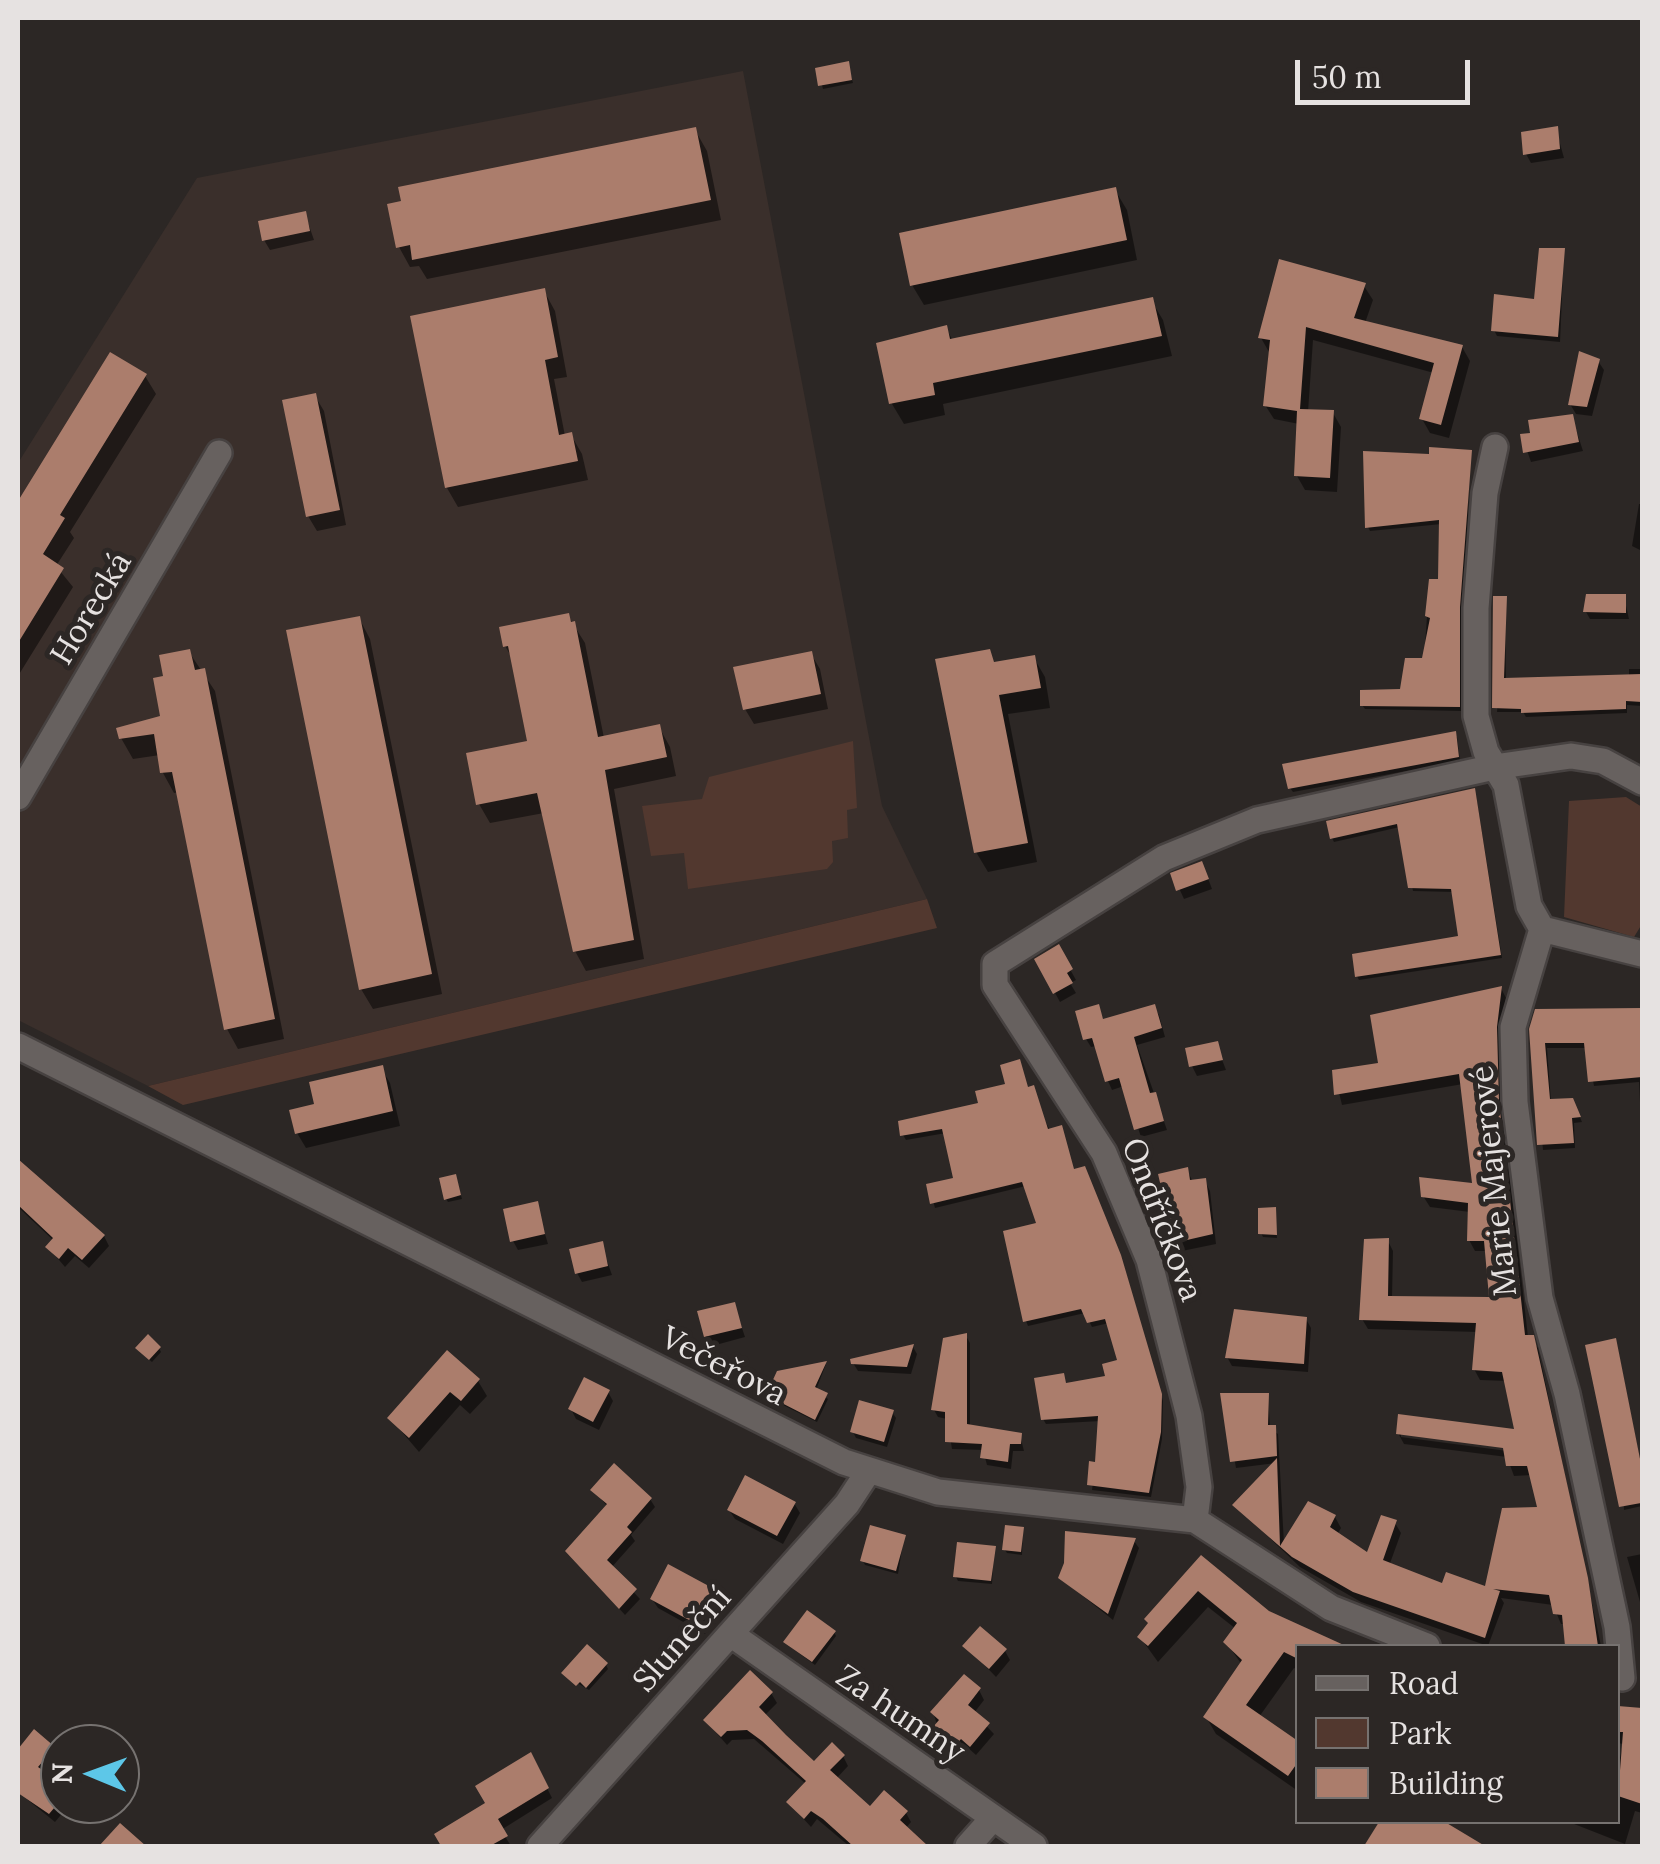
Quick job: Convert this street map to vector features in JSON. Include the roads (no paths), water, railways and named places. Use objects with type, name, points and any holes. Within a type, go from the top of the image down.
[{"type":"street","points":[[1495,447],[1481,541],[1475,698],[1479,730],[1508,796],[1532,916],[1542,928],[1642,954]]},
{"type":"street","name":"Horecká","points":[[18,797],[219,454]]},
{"type":"street","points":[[1494,767],[1581,756],[1603,761],[1642,782]]},
{"type":"street","name":"Ondříčkova","points":[[1195,1520],[1198,1477],[1183,1380],[1140,1234],[1104,1153],[995,985],[992,970],[1004,955],[1164,858],[1206,837],[1257,820],[1494,767]]},
{"type":"street","name":"Marie Majerové","points":[[1542,928],[1513,1027],[1514,1102],[1540,1298],[1566,1394],[1627,1677]]},
{"type":"street","name":"Večeřova","points":[[18,1046],[779,1432],[868,1472],[938,1492],[1195,1520],[1331,1608],[1422,1644]]},
{"type":"street","name":"Sluneční","points":[[540,1846],[847,1504],[868,1472]]},
{"type":"street","name":"Za humny","points":[[732,1635],[1034,1846]]},
{"type":"street","points":[[968,1846],[993,1818]]}]
